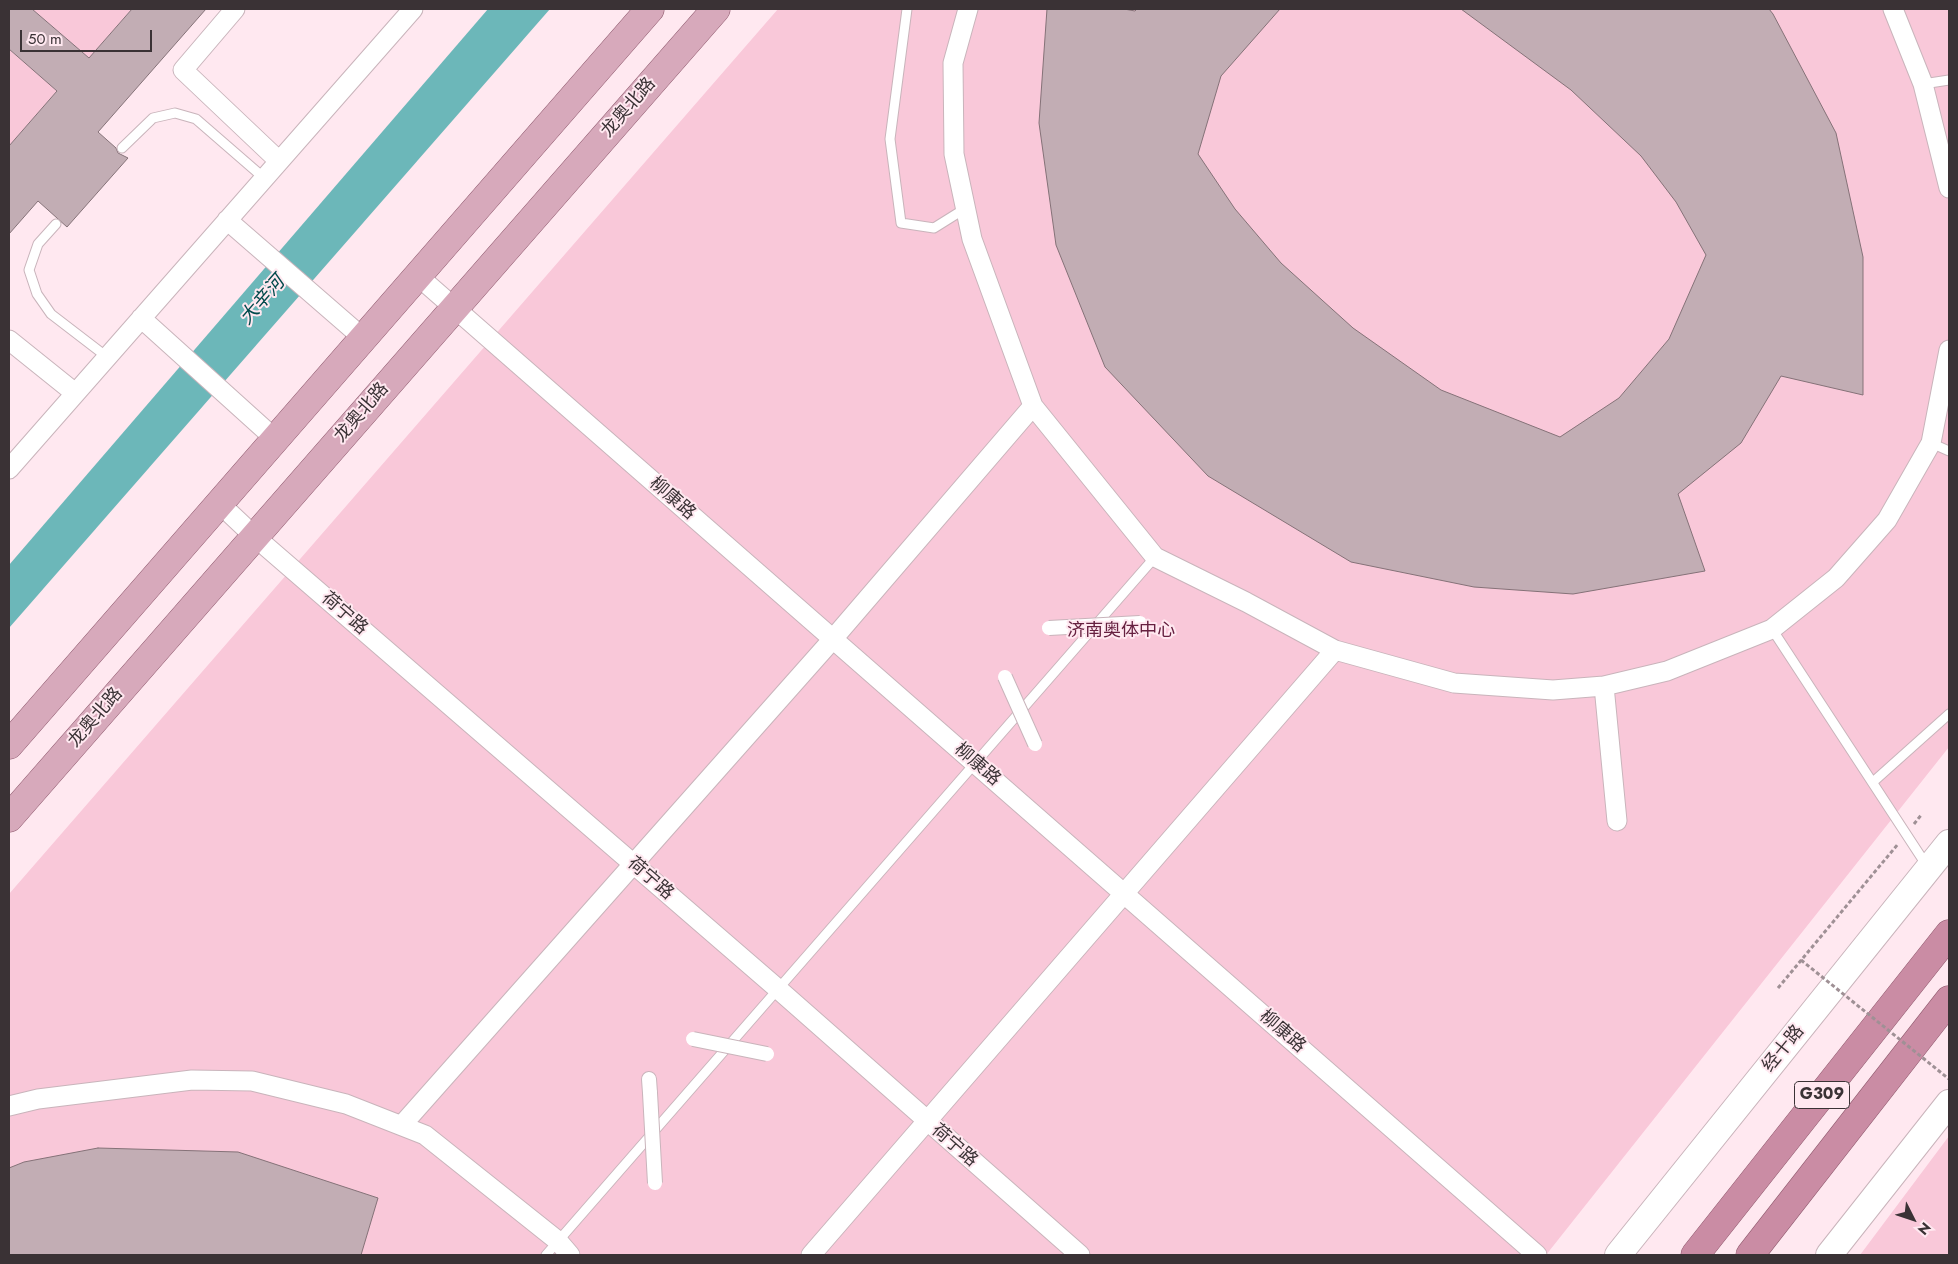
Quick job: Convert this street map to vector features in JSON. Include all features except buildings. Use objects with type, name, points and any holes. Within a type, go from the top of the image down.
[{"type":"highway","name":"G309","points":[[1695,1255],[1949,934]]},
{"type":"highway","name":"G309","points":[[1750,1255],[1949,1000]]},
{"type":"main road","points":[[9,744],[650,9]]},
{"type":"main road","name":"龙奥北路","points":[[9,818],[716,9]]},
{"type":"main road","name":"经十路","points":[[1618,1255],[1949,843]]},
{"type":"main road","points":[[1829,1255],[1949,1102]]},
{"type":"street","points":[[235,9],[183,70],[279,161]]},
{"type":"street","points":[[9,469],[413,9]]},
{"type":"street","points":[[968,9],[953,63],[954,154],[972,239],[1033,406],[1155,557],[1246,602],[1335,650],[1454,683],[1553,690],[1604,686],[1667,672],[1772,629],[1836,578],[1887,520],[1930,443],[1949,350]]},
{"type":"street","points":[[1893,9],[1924,84],[1949,188]]},
{"type":"street","points":[[227,220],[364,338]]},
{"type":"street","name":"柳康路","points":[[418,276],[1537,1255]]},
{"type":"street","points":[[141,318],[274,438]]},
{"type":"street","points":[[9,340],[75,393]]},
{"type":"street","points":[[402,1125],[832,640],[1033,406]]},
{"type":"street","name":"荷宁路","points":[[219,503],[254,536],[778,989],[1080,1255]]},
{"type":"street","points":[[1046,628],[1140,623]]},
{"type":"street","points":[[810,1255],[1335,650]]},
{"type":"street","points":[[1004,675],[1035,744]]},
{"type":"street","points":[[1604,686],[1616,821]]},
{"type":"street","points":[[689,1038],[767,1054]]},
{"type":"street","points":[[9,1106],[38,1099],[192,1080],[252,1081],[346,1104],[426,1136],[564,1248]]},
{"type":"street","points":[[649,1086],[654,1184]]},
{"type":"lane","points":[[907,9],[890,139],[901,223],[934,228],[966,208]]},
{"type":"lane","points":[[1924,84],[1949,80]]},
{"type":"lane","points":[[122,148],[153,118],[175,113],[196,119],[264,178]]},
{"type":"lane","points":[[56,224],[38,244],[29,270],[37,294],[51,314],[107,357]]},
{"type":"lane","points":[[1930,443],[1949,451]]},
{"type":"lane","points":[[546,1255],[564,1248],[778,989],[1155,557]]},
{"type":"lane","points":[[1772,629],[1928,869]]},
{"type":"lane","points":[[1873,782],[1949,714]]},
{"type":"path","points":[[1778,988],[1922,814]]},
{"type":"path","points":[[1801,960],[1949,1079]]},
{"type":"green space","points":[[32,9],[132,9],[89,58]]},
{"type":"green space","name":"济南奥体中心","points":[[778,9],[1949,9],[1949,747],[1546,1255],[9,1255],[9,894]]},
{"type":"green space","points":[[9,51],[57,91],[9,146]]},
{"type":"green space","points":[[1949,1136],[1949,1255],[1860,1255]]},
{"type":"water","name":"大辛河","points":[[488,9],[550,9],[9,628],[9,565]]}]
